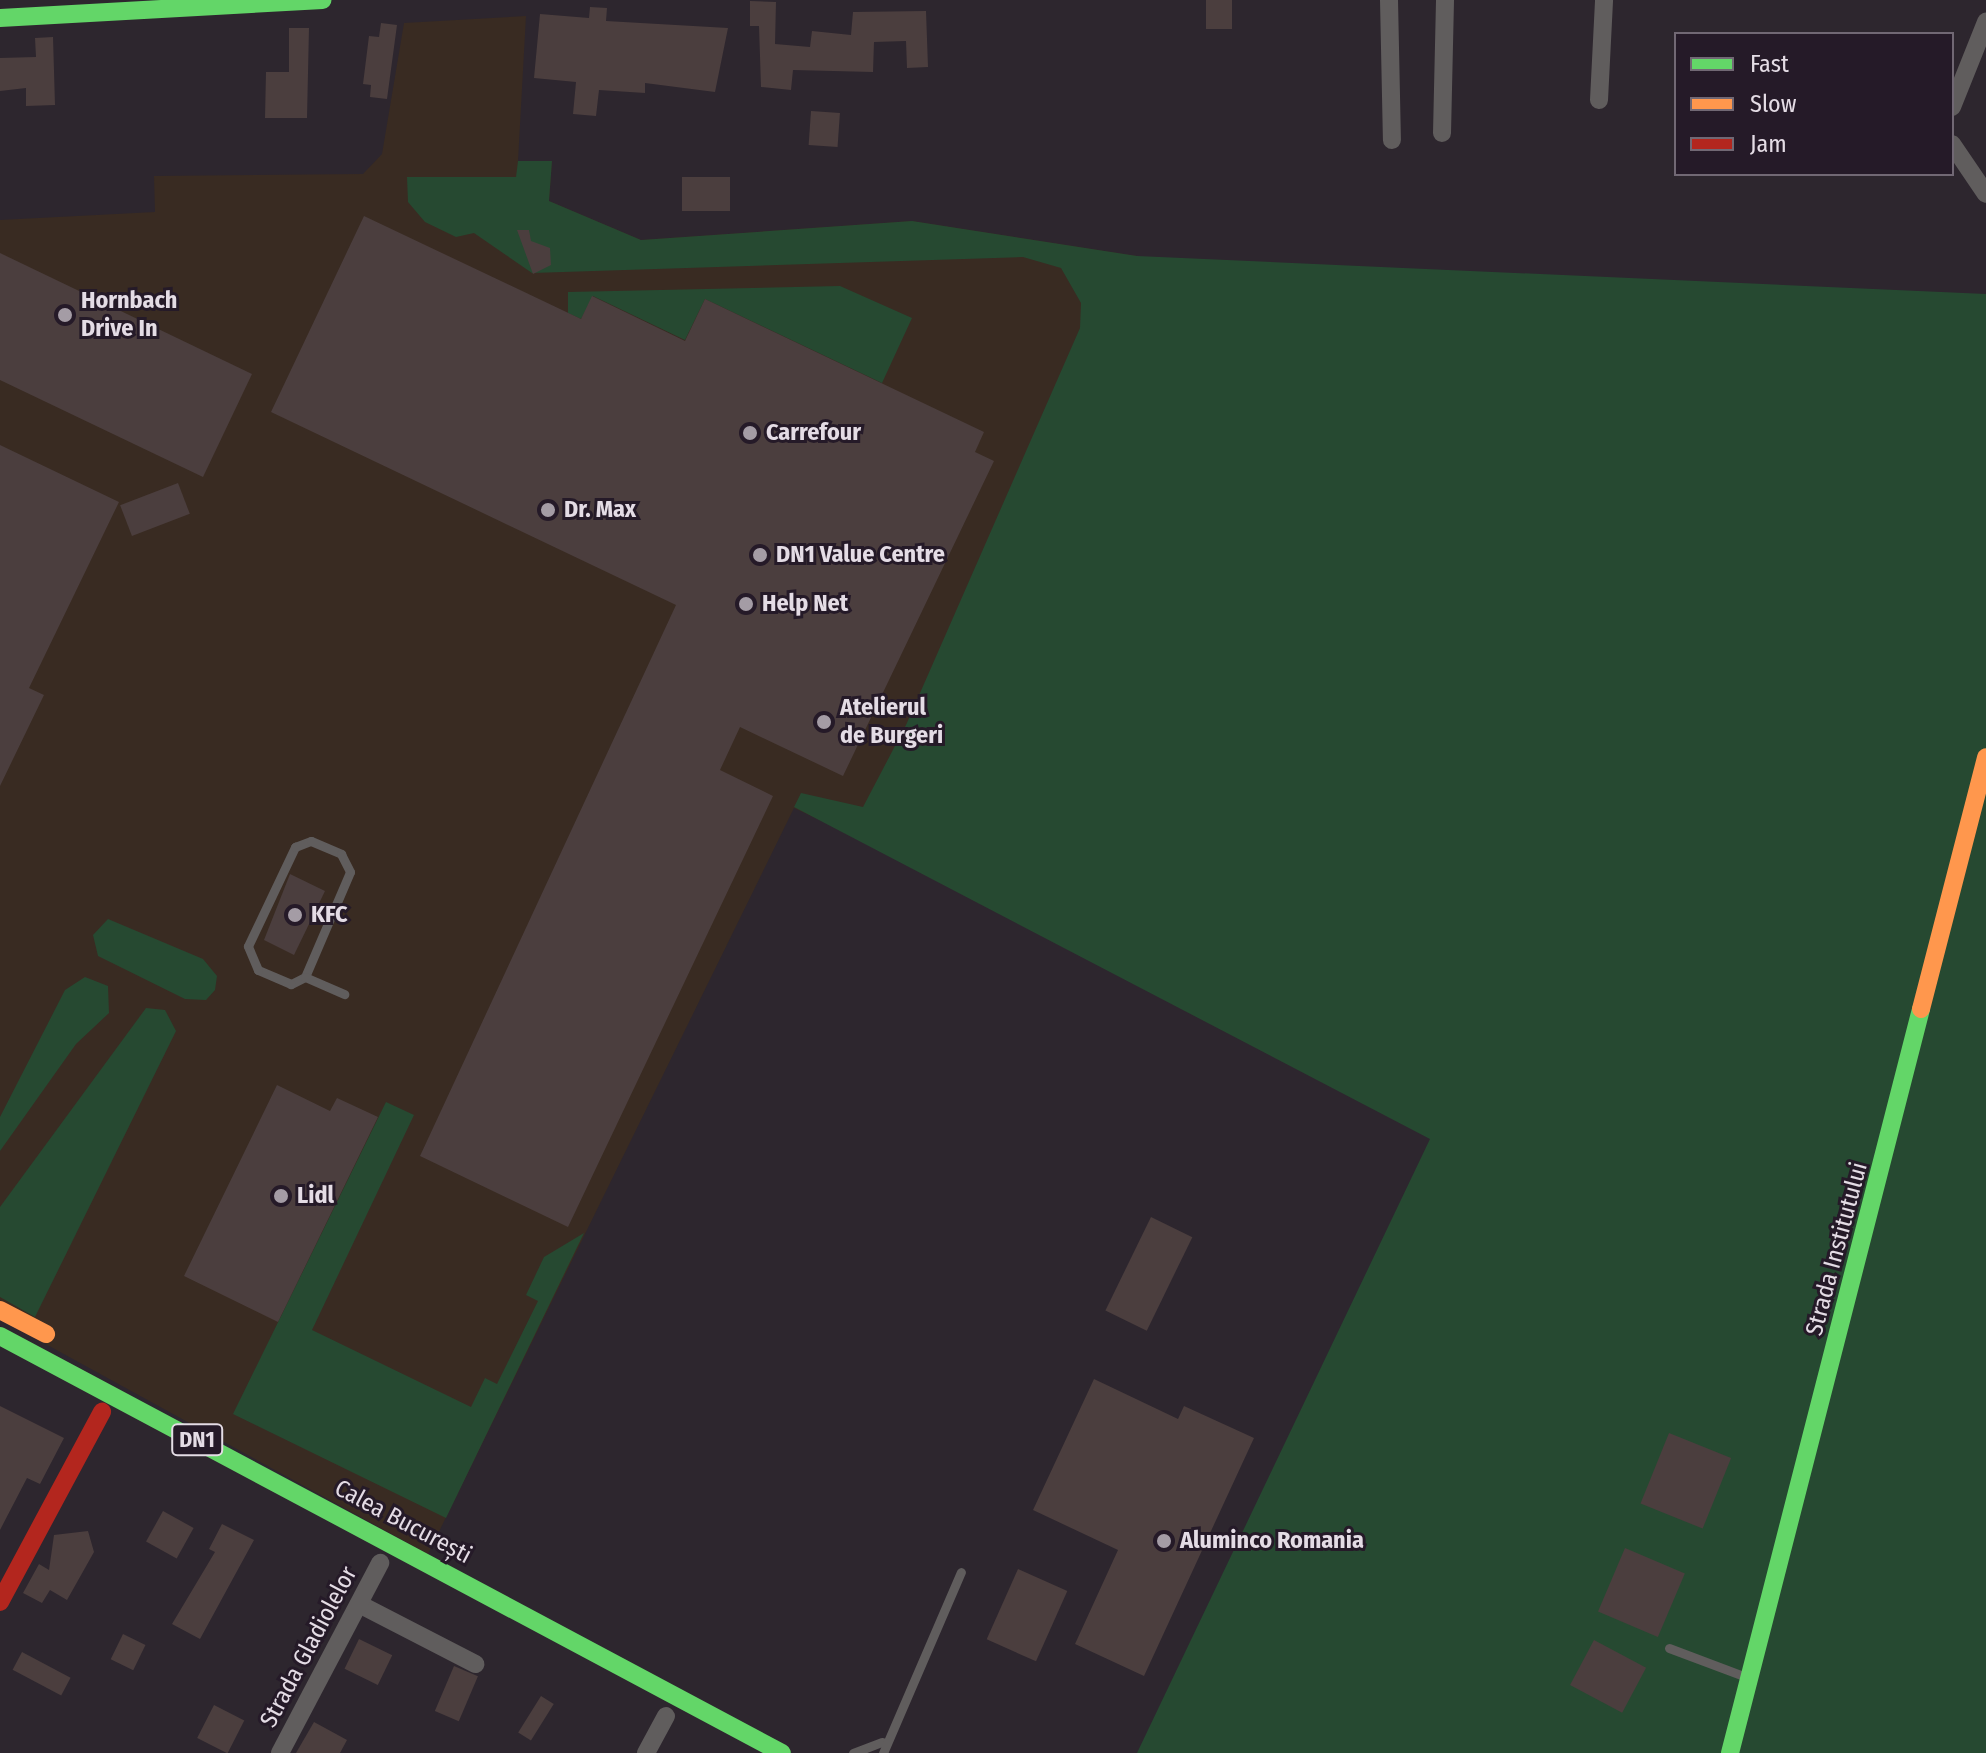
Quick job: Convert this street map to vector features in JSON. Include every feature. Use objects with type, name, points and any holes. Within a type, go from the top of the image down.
[{"type":"main road","points":[[0,18],[322,0]]},
{"type":"main road","name":"Strada Institutului","points":[[1730,1753],[1986,757]]},
{"type":"main road","points":[[0,1310],[68,1346]]},
{"type":"main road","name":"Calea București","points":[[0,1336],[782,1753]]},
{"type":"main road","name":"Calea București","points":[[0,1359],[584,1672]]},
{"type":"main road","points":[[151,1392],[352,1508],[395,1544]]},
{"type":"main road","points":[[0,1602],[102,1412]]},
{"type":"street","points":[[1389,0],[1392,140]]},
{"type":"street","points":[[1442,133],[1445,0]]},
{"type":"street","points":[[1599,100],[1604,0]]},
{"type":"street","points":[[1954,102],[1986,22]]},
{"type":"street","points":[[1954,147],[1986,194]]},
{"type":"street","name":"Strada Gladiolelor","points":[[280,1753],[380,1563]]},
{"type":"street","points":[[359,1604],[475,1664]]},
{"type":"street","points":[[646,1753],[666,1716]]},
{"type":"lane","points":[[311,841],[341,854],[350,872],[305,977],[291,984],[258,970],[248,946],[295,847],[311,841]]},
{"type":"lane","points":[[305,977],[344,994]]},
{"type":"lane","points":[[883,1753],[882,1742],[961,1572]]},
{"type":"lane","points":[[1669,1648],[1749,1678]]},
{"type":"lane","points":[[853,1753],[882,1742]]},
{"type":"shaded area","points":[[526,16],[518,161],[552,161],[549,201],[641,240],[912,221],[1137,256],[930,872],[794,808],[428,1554],[0,1319],[0,220],[155,212],[154,176],[363,174],[382,154],[404,23]]},
{"type":"green space","points":[[518,161],[552,161],[549,201],[641,240],[912,221],[1137,256],[1986,294],[1986,1753],[1137,1753],[1430,1139],[794,807],[801,793],[863,807],[906,725],[1080,328],[1081,303],[1061,268],[1023,257],[532,273],[474,233],[456,237],[425,222],[408,202],[407,177],[516,177]]},
{"type":"green space","points":[[840,286],[912,318],[882,383],[705,299],[685,340],[593,296],[581,319],[568,313],[568,292]]},
{"type":"green space","points":[[108,919],[203,959],[217,976],[215,990],[206,1000],[185,999],[98,956],[93,935]]},
{"type":"green space","points":[[85,977],[108,986],[109,1013],[76,1044],[0,1151],[0,1117],[65,990]]},
{"type":"green space","points":[[146,1008],[165,1010],[176,1031],[35,1317],[0,1297],[0,1207]]},
{"type":"green space","points":[[386,1102],[414,1115],[312,1330],[471,1407],[485,1378],[497,1384],[538,1301],[526,1295],[544,1257],[584,1233],[446,1518],[233,1414]]},
{"type":"building","points":[[1206,0],[1232,0],[1232,29],[1206,29]]},
{"type":"building","points":[[750,1],[776,2],[775,44],[810,47],[812,31],[851,35],[853,12],[926,11],[928,67],[907,68],[906,41],[874,42],[873,72],[793,70],[791,90],[761,87],[759,26],[750,26]]},
{"type":"building","points":[[590,7],[607,8],[606,21],[728,28],[715,92],[645,83],[645,93],[599,90],[596,116],[573,114],[576,82],[534,78],[540,14],[589,18]]},
{"type":"building","points":[[381,23],[397,25],[387,99],[370,97],[371,85],[363,84],[369,36],[379,37]]},
{"type":"building","points":[[289,28],[309,28],[307,118],[265,118],[266,72],[289,72]]},
{"type":"building","points":[[53,37],[55,105],[26,106],[26,88],[0,91],[0,58],[36,57],[35,38]]},
{"type":"building","points":[[811,111],[840,113],[838,147],[809,145]]},
{"type":"building","points":[[682,177],[730,177],[730,211],[682,211]]},
{"type":"building","points":[[364,216],[581,319],[592,296],[685,341],[705,299],[984,432],[975,452],[994,461],[843,776],[740,727],[720,770],[773,796],[568,1227],[420,1156],[676,605],[271,412]]},
{"type":"building","points":[[517,230],[529,230],[531,241],[550,248],[551,265],[533,274]]},
{"type":"building","name":"Hornbach Drive In","points":[[0,253],[252,374],[203,477],[0,380]]},
{"type":"building","points":[[0,445],[119,502],[29,688],[44,695],[0,786]]},
{"type":"building","points":[[178,483],[190,514],[132,536],[120,505]]},
{"type":"building","name":"KFC","points":[[290,874],[325,891],[294,955],[264,940]]},
{"type":"building","name":"Lidl","points":[[277,1085],[330,1111],[337,1098],[378,1117],[278,1322],[184,1276]]},
{"type":"building","points":[[1151,1217],[1192,1237],[1147,1331],[1105,1310]]},
{"type":"building","points":[[1094,1379],[1178,1419],[1184,1406],[1254,1438],[1144,1676],[1075,1644],[1118,1550],[1033,1510]]},
{"type":"building","points":[[0,1406],[64,1438],[40,1484],[27,1478],[0,1530]]},
{"type":"building","points":[[1669,1433],[1731,1458],[1703,1529],[1641,1503]]},
{"type":"building","points":[[163,1511],[194,1528],[177,1559],[146,1542]]},
{"type":"building","points":[[222,1524],[254,1540],[200,1639],[172,1624],[215,1552],[209,1549]]},
{"type":"building","points":[[88,1531],[94,1552],[67,1600],[50,1590],[42,1603],[23,1593],[39,1564],[49,1570],[54,1535]]},
{"type":"building","points":[[1625,1548],[1685,1573],[1658,1637],[1598,1612]]},
{"type":"building","points":[[1018,1569],[1067,1591],[1036,1661],[987,1639]]},
{"type":"building","points":[[123,1634],[145,1645],[133,1670],[111,1659]]},
{"type":"building","points":[[359,1639],[392,1655],[378,1685],[345,1669]]},
{"type":"building","points":[[1594,1640],[1646,1668],[1622,1713],[1570,1685]]},
{"type":"building","points":[[22,1652],[71,1678],[61,1695],[13,1670]]},
{"type":"building","points":[[454,1666],[478,1676],[459,1721],[435,1711]]},
{"type":"building","points":[[541,1696],[554,1704],[531,1740],[518,1732]]},
{"type":"building","points":[[214,1705],[244,1720],[228,1753],[197,1738]]},
{"type":"building","points":[[314,1722],[347,1740],[340,1753],[296,1753]]},
{"type":"traffic: fast","points":[[0,18],[322,0]]},
{"type":"traffic: fast","points":[[1730,1753],[1921,1009]]},
{"type":"traffic: fast","points":[[0,1336],[782,1753]]},
{"type":"traffic: slow","points":[[1921,1009],[1986,757]]},
{"type":"traffic: slow","points":[[0,1310],[46,1334]]},
{"type":"traffic: jam","points":[[0,1602],[102,1412]]},
{"type":"place","name":"Hornbach Drive In","points":[[65,315]]},
{"type":"place","name":"Carrefour","points":[[750,433]]},
{"type":"place","name":"Dr. Max","points":[[548,510]]},
{"type":"place","name":"DN1 Value Centre","points":[[760,555]]},
{"type":"place","name":"Help Net","points":[[746,604]]},
{"type":"place","name":"Atelierul de Burgeri","points":[[824,722]]},
{"type":"place","name":"KFC","points":[[295,915]]},
{"type":"place","name":"Lidl","points":[[281,1196]]},
{"type":"place","name":"Aluminco Romania","points":[[1164,1541]]}]
